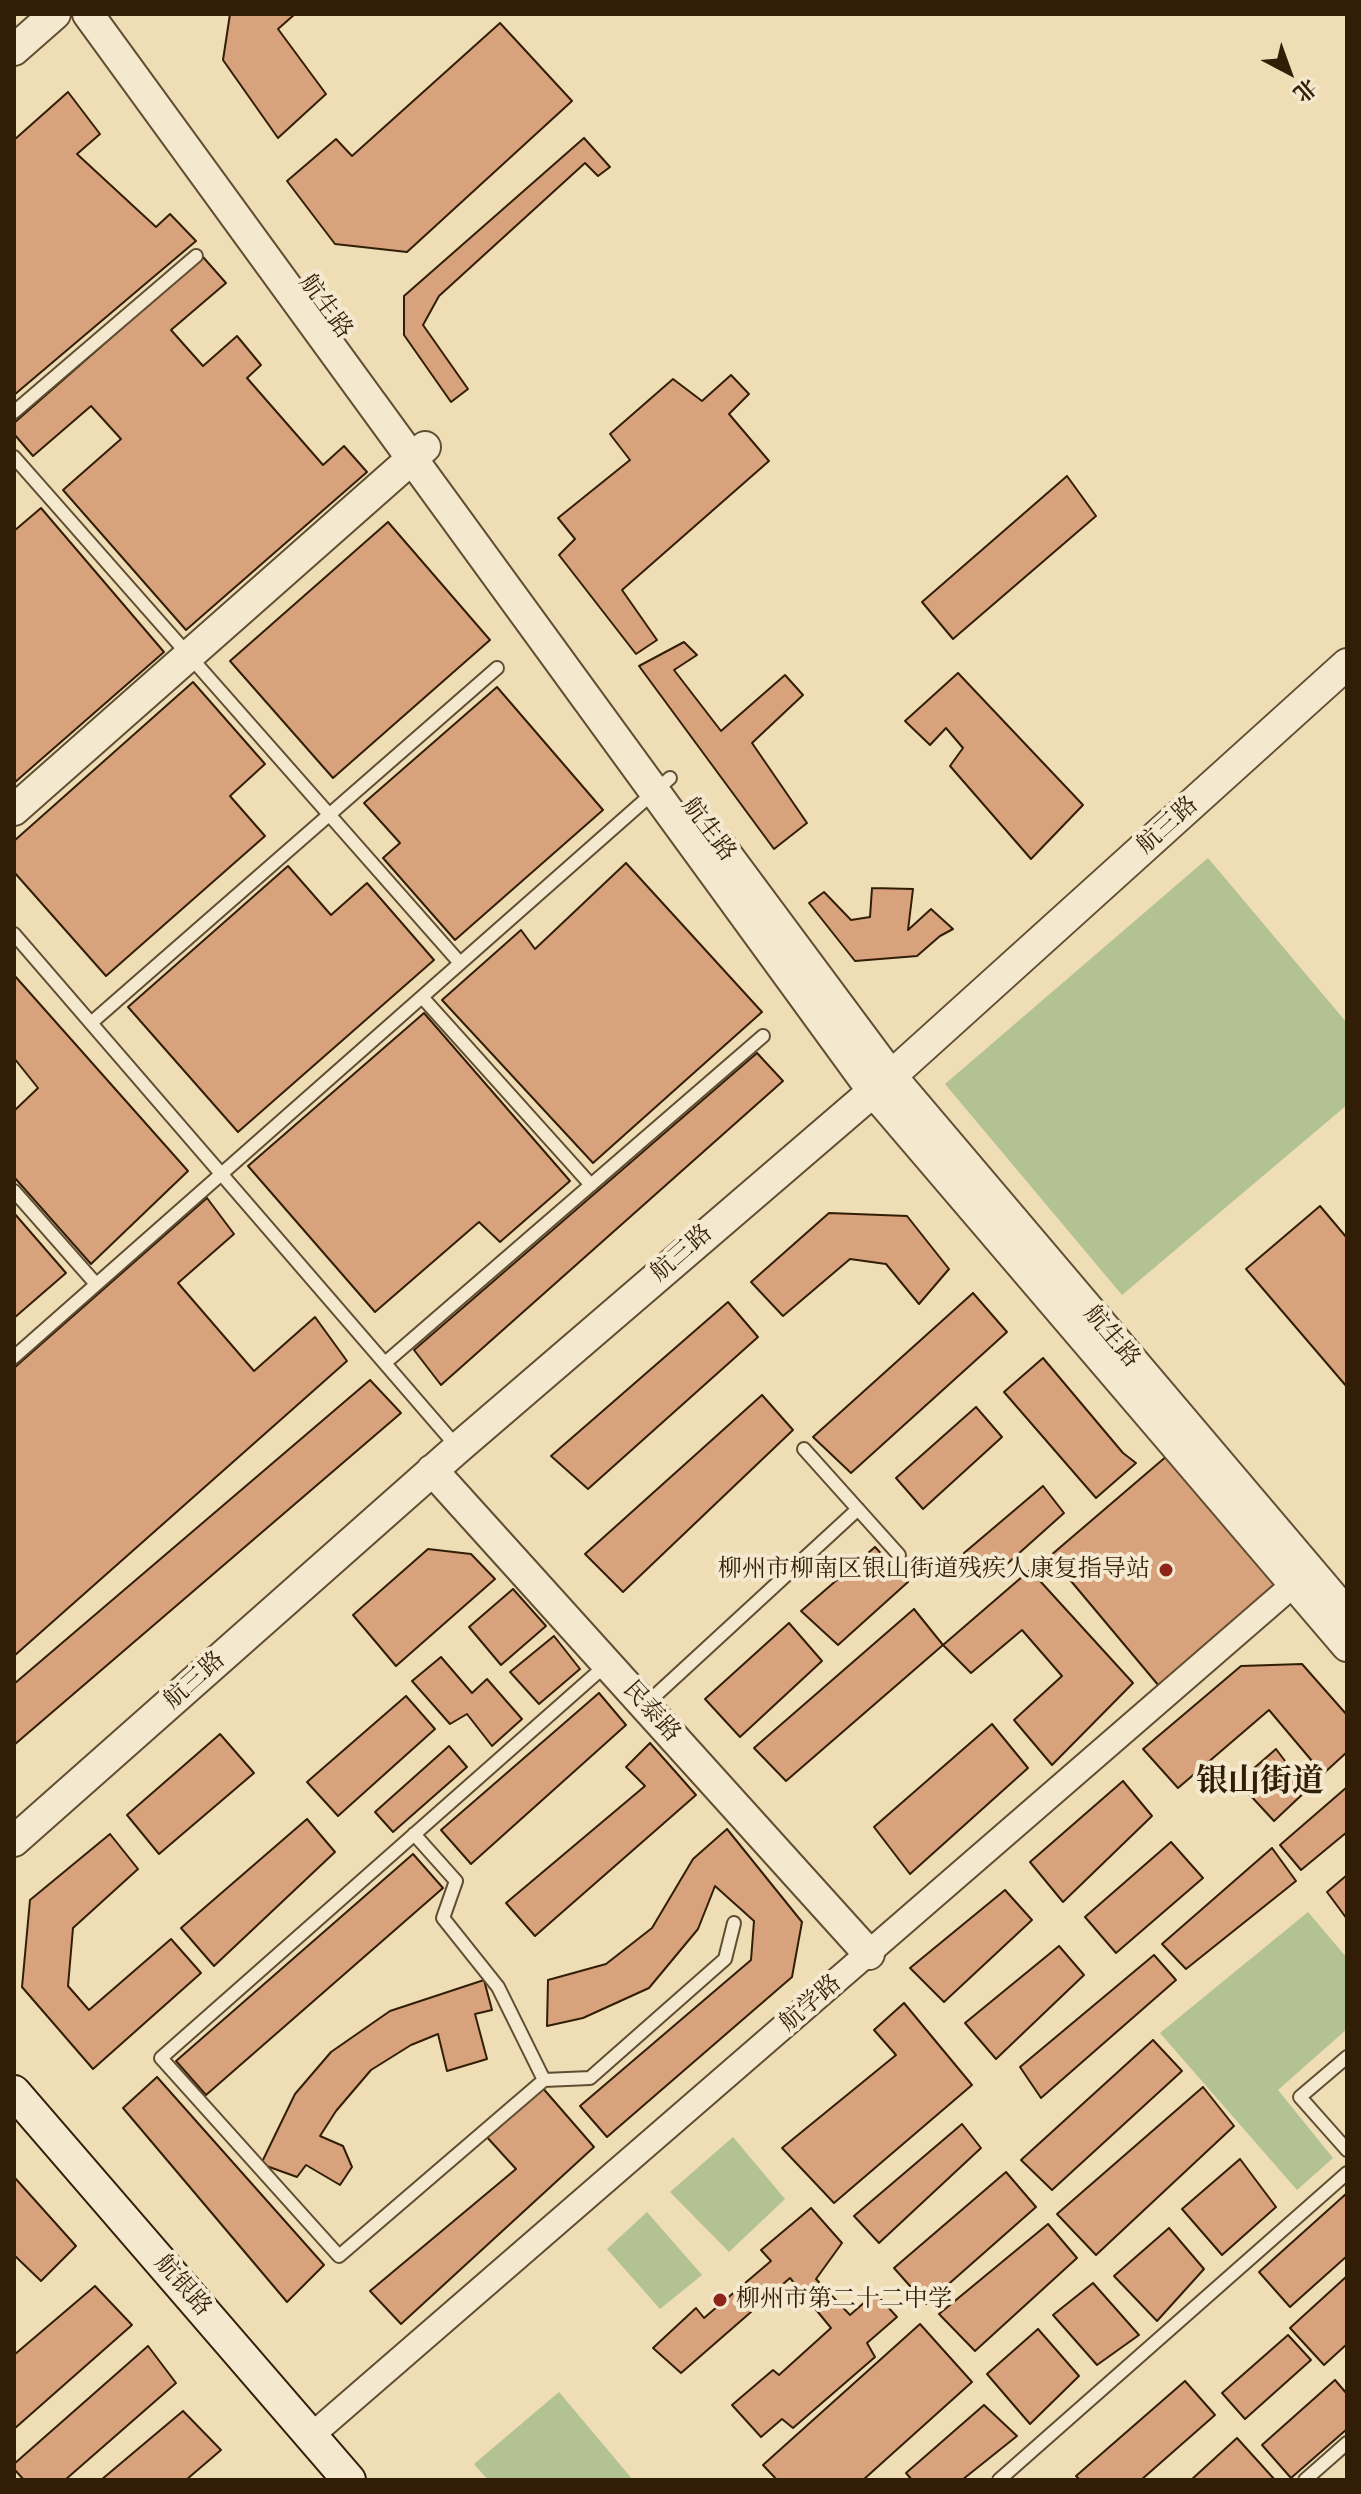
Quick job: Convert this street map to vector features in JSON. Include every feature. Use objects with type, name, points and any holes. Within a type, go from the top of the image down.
[{"type":"main road","name":"航银路","points":[[14,2092],[349,2480]]},
{"type":"street","points":[[14,50],[55,14]]},
{"type":"street","points":[[14,810],[420,452],[88,14]]},
{"type":"street","name":"航生路","points":[[110,14],[420,452],[882,1083],[1301,1578]]},
{"type":"street","name":"航三路","points":[[14,1841],[432,1470],[882,1083],[1347,664]]},
{"type":"street","name":"民泰路","points":[[432,1470],[869,1954]]},
{"type":"street","points":[[1301,1578],[1347,1614]]},
{"type":"street","points":[[1301,1578],[1347,1646]]},
{"type":"street","name":"航学路","points":[[311,2436],[1301,1578]]},
{"type":"lane","points":[[14,412],[196,256]]},
{"type":"lane","points":[[14,457],[460,963]]},
{"type":"lane","points":[[91,1023],[497,668]]},
{"type":"lane","points":[[14,1357],[662,785]]},
{"type":"lane","points":[[14,934],[458,1448]]},
{"type":"lane","points":[[422,997],[591,1185]]},
{"type":"lane","points":[[385,1363],[763,1036]]},
{"type":"lane","points":[[14,1191],[96,1284]]},
{"type":"lane","points":[[804,1449],[899,1555]]},
{"type":"lane","points":[[645,1706],[858,1509]]},
{"type":"lane","points":[[607,1664],[161,2058],[339,2256],[544,2080],[590,2078],[725,1959],[734,1923]]},
{"type":"lane","points":[[414,1834],[456,1881],[443,1918],[498,1987],[544,2080]]},
{"type":"lane","points":[[1347,2057],[1300,2097],[1347,2150]]},
{"type":"lane","points":[[999,2480],[1347,2173]]},
{"type":"lane","points":[[1305,2480],[1347,2443]]},
{"type":"green space","points":[[1208,858],[1347,1023],[1347,1105],[1122,1295],[945,1084]]},
{"type":"green space","points":[[1308,1912],[1347,1958],[1347,2029],[1278,2090],[1333,2158],[1297,2190],[1160,2033]]},
{"type":"green space","points":[[733,2137],[785,2199],[729,2252],[670,2192]]},
{"type":"green space","points":[[647,2212],[702,2275],[660,2309],[607,2249]]},
{"type":"green space","points":[[559,2392],[633,2480],[488,2480],[474,2464]]},
{"type":"building","points":[[230,14],[295,14],[278,29],[326,94],[278,138],[223,60]]},
{"type":"building","points":[[500,23],[572,101],[407,252],[335,244],[287,181],[336,139],[352,156]]},
{"type":"building","points":[[68,92],[100,134],[77,154],[156,227],[170,214],[196,241],[14,395],[14,140]]},
{"type":"building","points":[[584,138],[610,167],[598,176],[585,163],[439,296],[423,325],[468,389],[451,402],[404,335],[404,296]]},
{"type":"building","points":[[203,257],[226,283],[171,330],[203,366],[237,336],[261,365],[247,378],[323,465],[344,446],[367,472],[186,630],[63,490],[121,439],[91,406],[33,456],[14,434],[14,423]]},
{"type":"building","points":[[731,375],[749,394],[729,414],[769,461],[622,590],[657,640],[636,654],[559,555],[575,539],[558,518],[630,460],[610,434],[673,379],[702,401]]},
{"type":"building","points":[[1067,476],[1096,516],[953,639],[922,602]]},
{"type":"building","points":[[41,508],[164,652],[14,783],[14,531]]},
{"type":"building","points":[[388,522],[490,640],[333,778],[230,661]]},
{"type":"building","points":[[684,642],[697,655],[674,670],[721,731],[785,675],[803,695],[752,743],[807,823],[774,849],[639,666]]},
{"type":"building","points":[[958,673],[1083,805],[1031,859],[950,766],[963,748],[946,728],[930,745],[905,721]]},
{"type":"building","points":[[193,682],[265,764],[230,796],[265,836],[106,976],[14,872],[14,841]]},
{"type":"building","points":[[497,687],[603,810],[455,940],[383,858],[400,843],[364,803]]},
{"type":"building","points":[[626,863],[762,1012],[593,1163],[442,1000],[521,930],[535,949]]},
{"type":"building","points":[[288,866],[331,915],[367,883],[434,960],[238,1132],[128,1007]]},
{"type":"building","points":[[872,888],[913,889],[908,930],[931,909],[953,929],[917,956],[855,961],[809,903],[824,892],[851,920],[870,917]]},
{"type":"building","points":[[14,975],[188,1171],[91,1264],[14,1177],[14,1111],[38,1088],[14,1058]]},
{"type":"building","points":[[424,1013],[570,1181],[500,1242],[479,1222],[375,1312],[248,1166]]},
{"type":"building","points":[[757,1053],[783,1081],[441,1385],[414,1350]]},
{"type":"building","points":[[207,1198],[234,1234],[178,1283],[254,1371],[315,1317],[347,1361],[14,1656],[14,1368]]},
{"type":"building","points":[[1320,1206],[1347,1238],[1347,1387],[1246,1269]]},
{"type":"building","points":[[14,1213],[66,1273],[14,1318]]},
{"type":"building","points":[[829,1213],[907,1216],[949,1269],[919,1304],[886,1264],[850,1259],[783,1316],[751,1282]]},
{"type":"building","points":[[973,1293],[1007,1332],[851,1473],[813,1437]]},
{"type":"building","points":[[728,1302],[758,1337],[588,1489],[551,1456]]},
{"type":"building","points":[[1043,1358],[1123,1453],[1136,1463],[1096,1498],[1004,1392]]},
{"type":"building","points":[[370,1380],[401,1413],[14,1745],[14,1684]]},
{"type":"building","points":[[762,1395],[793,1430],[623,1592],[585,1554]]},
{"type":"building","points":[[976,1407],[1002,1437],[923,1509],[896,1478]]},
{"type":"building","name":"柳州市柳南区银山街道残疾人康复指导站","points":[[1168,1455],[1282,1583],[1159,1686],[1050,1556]]},
{"type":"building","points":[[1043,1486],[1064,1513],[988,1581],[964,1553]]},
{"type":"building","points":[[875,1547],[908,1582],[838,1645],[801,1611]]},
{"type":"building","points":[[428,1549],[471,1554],[495,1579],[396,1666],[353,1615]]},
{"type":"building","points":[[1030,1570],[1133,1683],[1052,1765],[1014,1720],[1062,1676],[1022,1630],[971,1673],[943,1645]]},
{"type":"building","points":[[513,1589],[546,1626],[501,1665],[469,1627]]},
{"type":"building","points":[[914,1609],[943,1645],[786,1781],[754,1748]]},
{"type":"building","points":[[789,1623],[822,1661],[740,1737],[705,1699]]},
{"type":"building","points":[[554,1636],[580,1669],[539,1704],[510,1672]]},
{"type":"building","points":[[441,1657],[472,1693],[487,1679],[522,1719],[492,1746],[467,1714],[450,1724],[412,1681]]},
{"type":"building","points":[[1302,1664],[1347,1715],[1347,1752],[1323,1774],[1269,1710],[1178,1788],[1143,1749],[1241,1666]]},
{"type":"building","points":[[599,1693],[626,1725],[471,1864],[441,1830]]},
{"type":"building","points":[[406,1696],[435,1729],[338,1816],[307,1782]]},
{"type":"building","points":[[992,1724],[1028,1768],[910,1874],[874,1827]]},
{"type":"building","points":[[220,1734],[254,1773],[159,1854],[127,1815]]},
{"type":"building","points":[[650,1743],[696,1795],[535,1936],[506,1903],[645,1786],[626,1767]]},
{"type":"building","points":[[449,1746],[467,1767],[393,1832],[375,1812]]},
{"type":"building","points":[[1276,1749],[1307,1790],[1274,1821],[1238,1782]]},
{"type":"building","points":[[1123,1781],[1152,1816],[1063,1902],[1030,1862]]},
{"type":"building","points":[[1347,1787],[1347,1832],[1301,1870],[1280,1845]]},
{"type":"building","points":[[307,1819],[335,1852],[214,1966],[181,1928]]},
{"type":"building","points":[[727,1829],[802,1922],[792,1977],[607,2137],[580,2106],[751,1960],[754,1921],[715,1886],[698,1929],[649,1988],[583,2018],[547,2026],[548,1980],[606,1964],[652,1928],[693,1859]]},
{"type":"building","points":[[110,1834],[138,1869],[73,1928],[68,1986],[89,2010],[171,1939],[201,1973],[93,2069],[22,1987],[30,1900]]},
{"type":"building","points":[[1171,1842],[1203,1878],[1116,1953],[1085,1917]]},
{"type":"building","points":[[1272,1848],[1296,1881],[1186,1969],[1162,1944]]},
{"type":"building","points":[[413,1854],[443,1888],[206,2095],[176,2061]]},
{"type":"building","points":[[1347,1875],[1347,1919],[1327,1892]]},
{"type":"building","points":[[1005,1890],[1032,1920],[944,2002],[910,1968]]},
{"type":"building","points":[[1059,1946],[1084,1975],[996,2059],[965,2023]]},
{"type":"building","points":[[1154,1955],[1176,1980],[1041,2098],[1020,2067]]},
{"type":"building","points":[[484,1980],[492,2010],[475,2014],[487,2059],[447,2071],[438,2034],[411,2045],[371,2070],[336,2111],[320,2136],[343,2146],[352,2167],[340,2185],[306,2165],[297,2177],[261,2164],[295,2094],[331,2052],[390,2011]]},
{"type":"building","points":[[904,2003],[972,2085],[834,2203],[782,2148],[896,2055],[874,2030]]},
{"type":"building","points":[[1153,2040],[1182,2071],[1052,2190],[1021,2160]]},
{"type":"building","points":[[157,2077],[324,2265],[287,2302],[123,2108]]},
{"type":"building","points":[[541,2086],[594,2147],[401,2324],[370,2291],[516,2169],[485,2135]]},
{"type":"building","points":[[1203,2087],[1234,2126],[1096,2255],[1057,2214]]},
{"type":"building","points":[[962,2124],[981,2148],[879,2243],[854,2216]]},
{"type":"building","points":[[1240,2159],[1276,2207],[1222,2255],[1182,2209]]},
{"type":"building","points":[[1006,2172],[1036,2207],[926,2304],[894,2268]]},
{"type":"building","points":[[15,2178],[76,2246],[41,2281],[14,2255]]},
{"type":"building","points":[[1347,2193],[1347,2256],[1290,2307],[1259,2272]]},
{"type":"building","points":[[811,2208],[842,2243],[816,2279],[850,2315],[875,2293],[897,2317],[867,2343],[875,2357],[793,2428],[782,2419],[761,2437],[732,2405],[773,2370],[779,2375],[831,2328],[790,2278],[681,2373],[653,2348],[696,2308],[704,2318],[771,2261],[761,2250]]},
{"type":"building","points":[[1048,2224],[1077,2258],[975,2351],[939,2314]]},
{"type":"building","points":[[1169,2228],[1204,2269],[1157,2321],[1114,2276]]},
{"type":"building","points":[[1347,2276],[1347,2344],[1324,2365],[1290,2328]]},
{"type":"building","points":[[1093,2283],[1139,2335],[1097,2365],[1053,2315]]},
{"type":"building","points":[[95,2286],[132,2325],[14,2429],[14,2355]]},
{"type":"building","points":[[920,2324],[972,2382],[863,2480],[777,2480],[763,2465]]},
{"type":"building","points":[[1038,2329],[1079,2376],[1030,2424],[987,2374]]},
{"type":"building","points":[[1288,2335],[1311,2360],[1245,2419],[1222,2393]]},
{"type":"building","points":[[148,2346],[176,2383],[65,2480],[24,2480],[14,2469],[14,2464]]},
{"type":"building","points":[[1335,2380],[1347,2394],[1347,2429],[1291,2478],[1262,2445]]},
{"type":"building","points":[[1185,2381],[1215,2415],[1141,2480],[1080,2480],[1076,2476]]},
{"type":"building","points":[[984,2405],[1017,2436],[962,2480],[912,2480],[906,2473]]},
{"type":"building","points":[[183,2411],[221,2450],[186,2480],[101,2480]]},
{"type":"building","points":[[1237,2438],[1275,2480],[1191,2480]]},
{"type":"place","name":"柳州市柳南区银山街道残疾人康复指导站","points":[[1166,1570]]},
{"type":"place","name":"柳州市第二十二中学","points":[[720,2300]]},
{"type":"district","name":"银山街道","points":[[1260,1783]]}]
